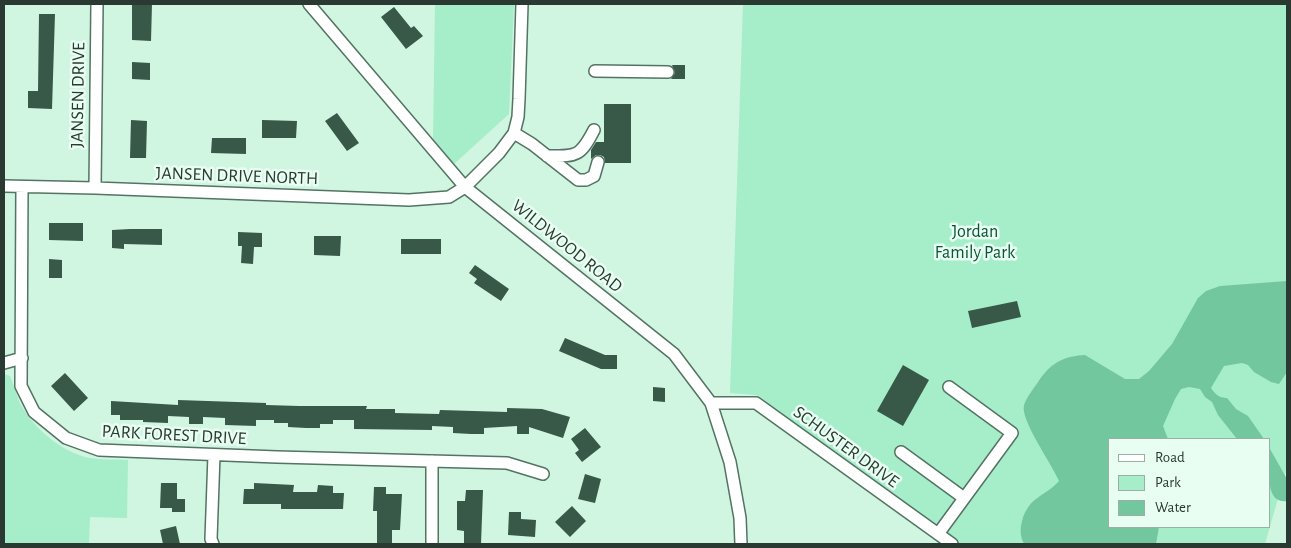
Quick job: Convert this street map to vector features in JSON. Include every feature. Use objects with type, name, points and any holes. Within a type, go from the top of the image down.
[{"type":"street","name":"JANSEN DRIVE","points":[[95,188],[97,4]]},
{"type":"street","name":"WILDWOOD ROAD","points":[[309,4],[465,187],[674,354],[711,403],[730,462],[740,518],[741,544]]},
{"type":"street","points":[[522,4],[518,117],[514,133],[578,180],[586,180],[594,176],[598,162]]},
{"type":"street","points":[[595,71],[668,72]]},
{"type":"street","points":[[547,156],[577,154],[585,148],[594,130]]},
{"type":"street","name":"JANSEN DRIVE NORTH","points":[[4,186],[409,200],[449,197],[465,187],[499,153],[514,133]]},
{"type":"street","name":"PARK FOREST DRIVE","points":[[22,187],[21,386],[34,412],[66,438],[98,450],[507,463],[543,474]]},
{"type":"street","points":[[4,363],[22,358]]},
{"type":"street","points":[[938,534],[1012,433],[949,387]]},
{"type":"street","name":"SCHUSTER DRIVE","points":[[711,403],[756,403],[952,544]]},
{"type":"street","points":[[901,452],[964,498]]},
{"type":"street","points":[[213,544],[211,539],[214,455]]},
{"type":"street","points":[[432,461],[432,544]]},
{"type":"green space","points":[[435,4],[514,4],[509,114],[454,164],[433,140]]},
{"type":"green space","name":"Jordan Family Park","points":[[743,4],[1287,4],[1287,467],[1271,523],[1271,438],[1108,438],[1108,528],[1270,528],[1265,544],[960,544],[791,423],[761,397],[730,393]]},
{"type":"green space","points":[[4,374],[10,376],[19,401],[33,423],[59,445],[69,451],[89,458],[128,460],[127,518],[90,517],[89,544],[4,544]]},
{"type":"water","points":[[1287,281],[1287,372],[1279,384],[1271,382],[1254,372],[1248,365],[1242,363],[1224,366],[1211,388],[1218,395],[1227,398],[1236,409],[1248,416],[1263,438],[1236,438],[1218,415],[1212,402],[1205,397],[1200,389],[1189,387],[1181,389],[1163,426],[1168,438],[1108,438],[1108,528],[1159,528],[1156,544],[1024,544],[1021,530],[1025,513],[1033,502],[1059,481],[1031,431],[1024,412],[1027,398],[1040,379],[1054,364],[1071,357],[1085,355],[1125,379],[1139,379],[1149,371],[1172,344],[1198,298],[1206,291],[1220,286]]},
{"type":"water","points":[[1271,451],[1287,479],[1287,501],[1279,501],[1274,497],[1271,490]]},
{"type":"building","points":[[132,4],[152,4],[151,41],[132,40]]},
{"type":"building","points":[[394,7],[411,28],[414,26],[423,36],[406,49],[381,17]]},
{"type":"building","points":[[39,14],[55,14],[52,109],[28,108],[28,91],[38,91]]},
{"type":"building","points":[[132,62],[150,63],[150,80],[132,79]]},
{"type":"building","points":[[672,65],[685,65],[685,79],[671,79],[675,73]]},
{"type":"building","points":[[604,104],[631,104],[631,163],[605,163],[604,157],[600,155],[596,155],[591,159],[591,150],[596,142],[604,142]]},
{"type":"building","points":[[337,113],[359,143],[347,151],[325,121]]},
{"type":"building","points":[[131,120],[147,121],[146,158],[130,158]]},
{"type":"building","points":[[262,120],[297,121],[296,138],[262,138]]},
{"type":"building","points":[[212,138],[246,138],[246,154],[211,153]]},
{"type":"building","points":[[49,223],[83,223],[83,241],[49,240]]},
{"type":"building","points":[[162,229],[162,245],[124,244],[124,249],[112,248],[112,230]]},
{"type":"building","points":[[238,232],[262,233],[262,247],[254,247],[253,264],[241,263],[242,246],[238,246]]},
{"type":"building","points":[[314,236],[341,236],[340,256],[314,255]]},
{"type":"building","points":[[401,239],[441,239],[441,254],[401,254]]},
{"type":"building","points":[[49,259],[62,260],[62,278],[49,278]]},
{"type":"building","points":[[475,265],[509,289],[501,301],[474,283],[477,279],[469,273]]},
{"type":"building","points":[[1017,301],[1021,317],[972,328],[968,311]]},
{"type":"building","points":[[565,338],[605,355],[617,355],[617,369],[601,369],[559,351]]},
{"type":"building","points":[[903,365],[929,380],[903,426],[877,411]]},
{"type":"building","points":[[65,373],[88,398],[74,411],[51,386]]},
{"type":"building","points":[[653,387],[665,388],[665,402],[653,401]]},
{"type":"building","points":[[178,400],[266,403],[266,405],[367,406],[366,409],[395,409],[395,413],[439,414],[440,410],[507,412],[507,408],[542,409],[570,417],[563,438],[529,427],[529,434],[517,434],[517,426],[484,428],[484,434],[471,434],[453,433],[453,427],[432,426],[432,430],[354,429],[354,420],[333,420],[333,424],[320,424],[320,428],[306,428],[288,427],[288,423],[274,423],[274,420],[256,420],[256,426],[225,425],[225,418],[203,417],[203,424],[189,424],[189,417],[168,416],[168,423],[120,420],[120,415],[111,415],[111,401],[178,405]]},
{"type":"building","points":[[585,428],[601,447],[582,462],[575,453],[579,450],[571,439]]},
{"type":"building","points":[[585,474],[601,479],[595,503],[578,499]]},
{"type":"building","points":[[161,483],[177,483],[177,499],[185,499],[185,512],[172,512],[172,508],[160,508]]},
{"type":"building","points":[[254,483],[294,485],[293,492],[317,492],[318,485],[333,486],[333,493],[344,493],[343,509],[281,509],[281,504],[243,504],[244,489],[254,489]]},
{"type":"building","points":[[374,487],[386,487],[386,494],[402,494],[400,530],[392,530],[392,544],[377,544],[377,511],[373,511]]},
{"type":"building","points":[[466,490],[483,490],[481,544],[464,544],[464,531],[457,530],[457,501],[465,501]]},
{"type":"building","points":[[572,506],[586,521],[570,537],[555,522]]},
{"type":"building","points":[[509,512],[521,512],[521,519],[536,520],[535,537],[508,535]]},
{"type":"building","points":[[176,526],[180,544],[163,544],[160,530]]}]
